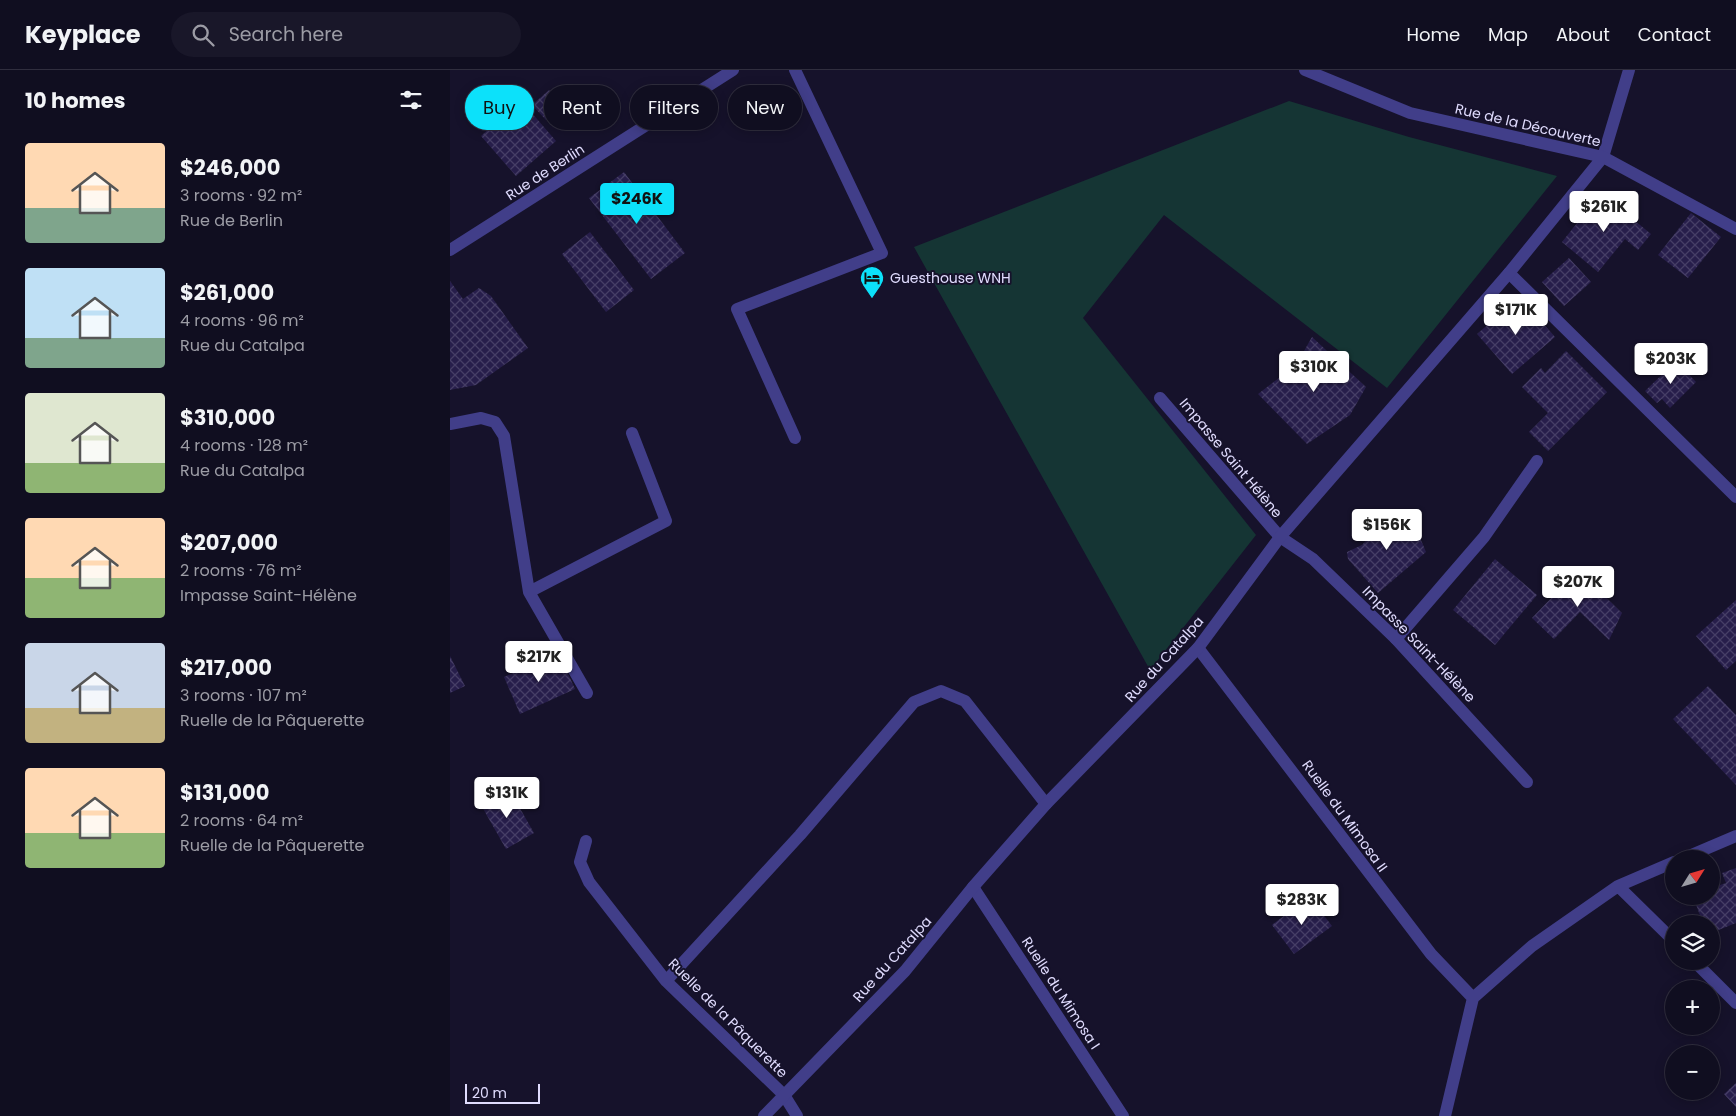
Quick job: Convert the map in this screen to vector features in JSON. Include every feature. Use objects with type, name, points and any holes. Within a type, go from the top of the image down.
[{"type":"street","name":"Rue de Berlin","points":[[450,250],[733,70]]},
{"type":"street","points":[[795,70],[882,254],[737,309],[795,438]]},
{"type":"street","name":"Rue de la Découverte","points":[[1305,70],[1410,113],[1603,157],[1736,229]]},
{"type":"street","points":[[1603,157],[1629,70]]},
{"type":"street","name":"Rue du Catalpa","points":[[764,1116],[905,971],[973,887],[1046,804],[1198,648],[1280,537],[1509,272],[1603,157]]},
{"type":"street","points":[[1509,272],[1736,497]]},
{"type":"street","name":"Impasse Saint Hélène","points":[[1160,398],[1280,537]]},
{"type":"street","points":[[450,424],[481,418],[495,422],[504,436],[529,592],[587,693]]},
{"type":"street","points":[[529,592],[666,521],[632,433]]},
{"type":"street","points":[[1396,639],[1484,538],[1537,461]]},
{"type":"street","name":"Impasse Saint-Hélène","points":[[1280,537],[1313,559],[1396,639],[1527,782]]},
{"type":"street","name":"Ruelle du Mimosa II","points":[[1198,648],[1431,954],[1473,998]]},
{"type":"street","points":[[666,981],[800,835],[914,702],[941,691],[965,701],[1046,804]]},
{"type":"street","points":[[1703,850],[1736,836]]},
{"type":"street","name":"Ruelle de la Pâquerette","points":[[586,841],[580,862],[589,882],[666,981],[784,1095],[797,1116]]},
{"type":"street","points":[[1445,1116],[1473,998],[1532,946],[1618,886],[1665,866]]},
{"type":"street","points":[[1618,886],[1665,932]]},
{"type":"street","name":"Ruelle du Mimosa I","points":[[973,887],[1123,1116]]},
{"type":"street","points":[[1703,970],[1736,1003]]},
{"type":"green space","points":[[1289,101],[1409,137],[1557,176],[1387,388],[1164,215],[1083,318],[1256,535],[1150,670],[914,247]]},
{"type":"building","points":[[544,94],[544,118],[534,107],[534,103]]},
{"type":"building","points":[[534,116],[544,127],[544,130],[547,130],[556,141],[516,176],[481,136],[488,130],[534,130]]},
{"type":"building","points":[[624,172],[685,253],[651,279],[589,198]]},
{"type":"building","points":[[1601,193],[1651,234],[1638,250],[1625,239],[1598,272],[1562,242]]},
{"type":"building","points":[[1691,213],[1721,237],[1688,278],[1658,255]]},
{"type":"building","points":[[590,232],[634,290],[606,312],[562,254]]},
{"type":"building","points":[[1569,258],[1591,282],[1564,306],[1542,282]]},
{"type":"building","points":[[450,281],[463,299],[479,288],[491,296],[528,348],[476,385],[450,390]]},
{"type":"building","points":[[1520,297],[1555,337],[1512,374],[1477,334]]},
{"type":"building","points":[[1312,337],[1366,387],[1350,415],[1307,444],[1258,394],[1296,365]]},
{"type":"building","points":[[1566,351],[1607,392],[1548,451],[1529,432],[1548,413],[1522,387],[1541,368],[1545,373]]},
{"type":"building","points":[[1676,361],[1696,382],[1670,408],[1662,399],[1657,403],[1645,391]]},
{"type":"building","points":[[1391,511],[1394,518],[1408,522],[1416,528],[1426,552],[1378,593],[1348,559],[1347,552],[1362,545],[1379,527],[1374,519],[1381,512]]},
{"type":"building","points":[[1495,559],[1537,595],[1495,645],[1453,610]]},
{"type":"building","points":[[1578,570],[1622,613],[1609,640],[1580,612],[1554,639],[1532,618]]},
{"type":"building","points":[[1736,600],[1736,661],[1726,670],[1696,636]]},
{"type":"building","points":[[558,652],[575,689],[520,714],[504,677]]},
{"type":"building","points":[[450,656],[465,686],[450,693]]},
{"type":"building","points":[[1708,686],[1736,715],[1736,785],[1673,719]]},
{"type":"building","points":[[509,789],[534,833],[506,849],[481,805]]},
{"type":"building","points":[[1736,868],[1736,923],[1720,929],[1720,915],[1700,915],[1696,905],[1720,905],[1720,885],[1726,883],[1722,873]]},
{"type":"building","points":[[1312,900],[1332,926],[1294,954],[1272,925],[1295,907],[1298,911]]},
{"type":"building","points":[[1736,1083],[1736,1107],[1724,1094]]},
{"type":"place","name":"Guesthouse WNH","points":[[872,299]]}]
